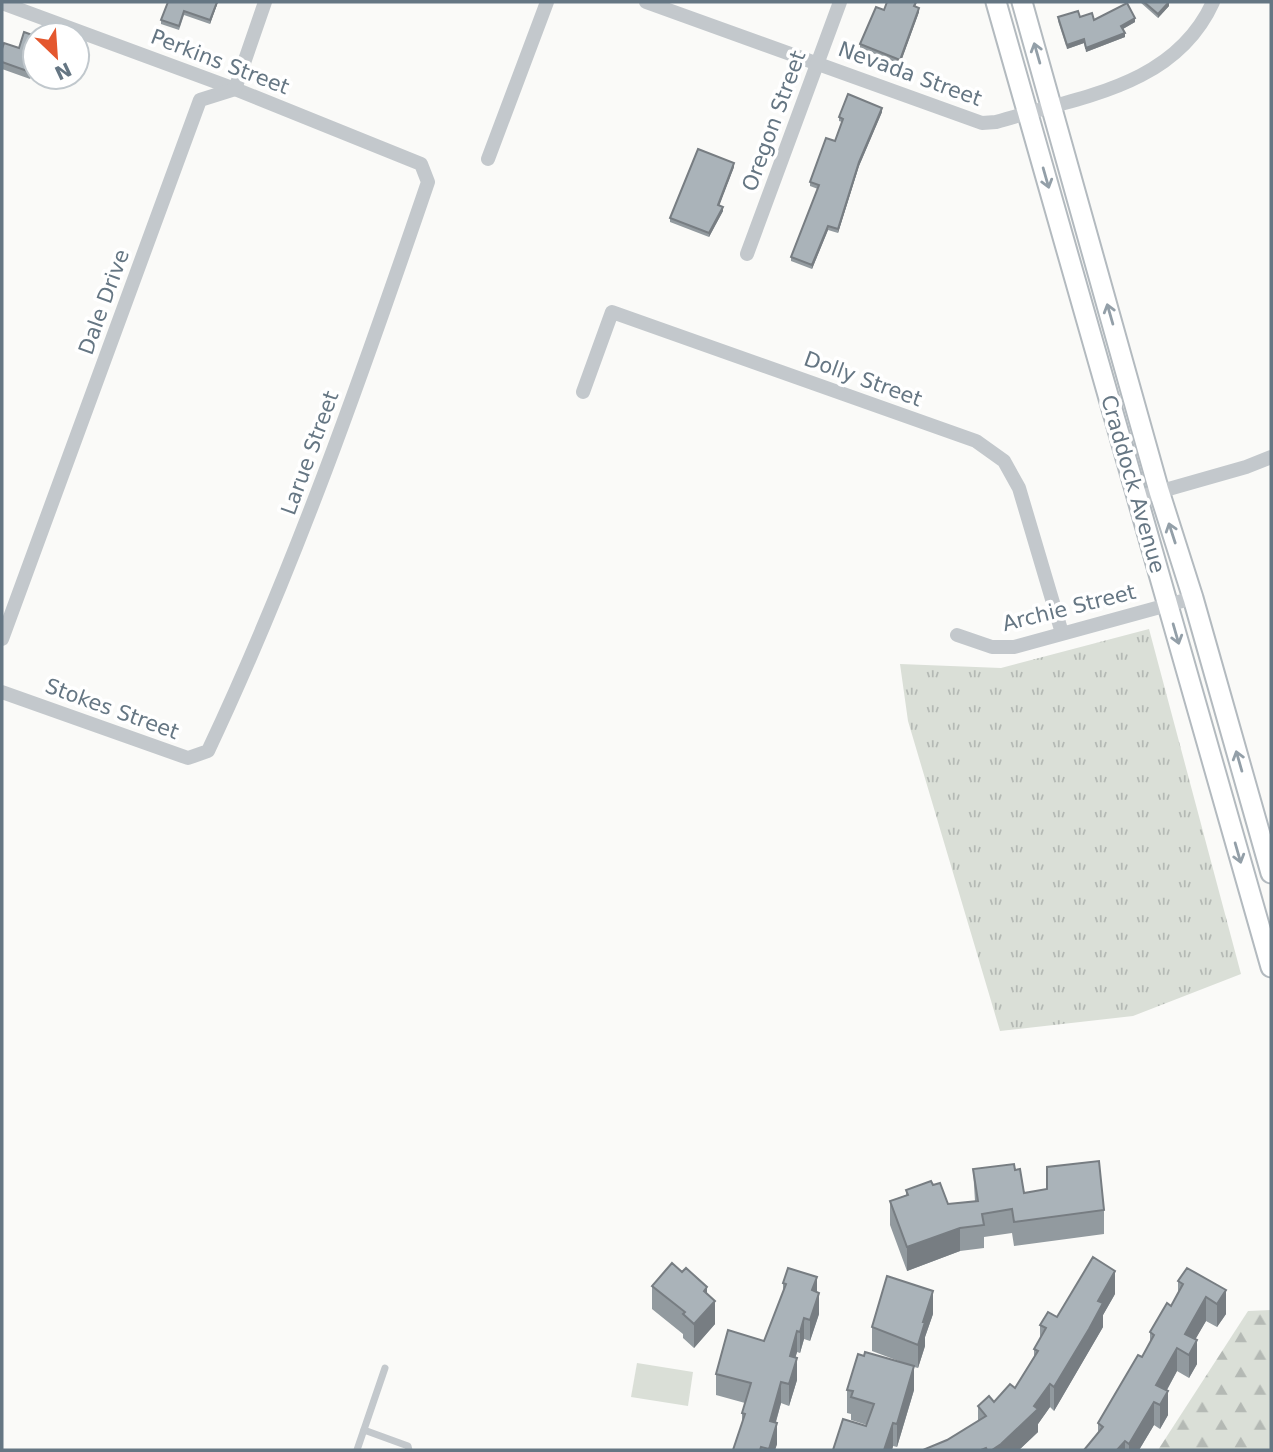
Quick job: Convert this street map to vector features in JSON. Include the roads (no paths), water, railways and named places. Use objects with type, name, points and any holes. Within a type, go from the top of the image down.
[{"type":"street","points":[[235,89],[265,2]]},
{"type":"street","points":[[488,159],[547,2]]},
{"type":"street","name":"Nevada Street","points":[[646,2],[982,123],[1115,87],[1144,75],[1175,55],[1201,27],[1213,2]]},
{"type":"street","name":"Oregon Street","points":[[747,254],[839,2]]},
{"type":"street","name":"Craddock Avenue","points":[[996,2],[1271,967]]},
{"type":"street","name":"Craddock Avenue","points":[[1022,2],[1159,491],[1193,598],[1271,873]]},
{"type":"street","name":"Perkins Street","points":[[2,3],[235,89],[421,164]]},
{"type":"street","name":"Dale Drive","points":[[2,639],[201,100],[235,89]]},
{"type":"street","name":"Larue Street","points":[[208,751],[262,637],[323,481],[428,182],[421,164]]},
{"type":"street","name":"Dolly Street","points":[[583,392],[612,312],[976,441],[1004,461],[1019,488],[1062,633]]},
{"type":"street","points":[[1137,498],[1246,467],[1271,457]]},
{"type":"street","name":"Archie Street","points":[[957,635],[1003,648],[1193,598]]},
{"type":"street","name":"Stokes Street","points":[[2,692],[187,758],[208,751]]},
{"type":"lane","points":[[357,1450],[385,1368]]},
{"type":"lane","points":[[364,1430],[408,1446],[409,1450]]}]
